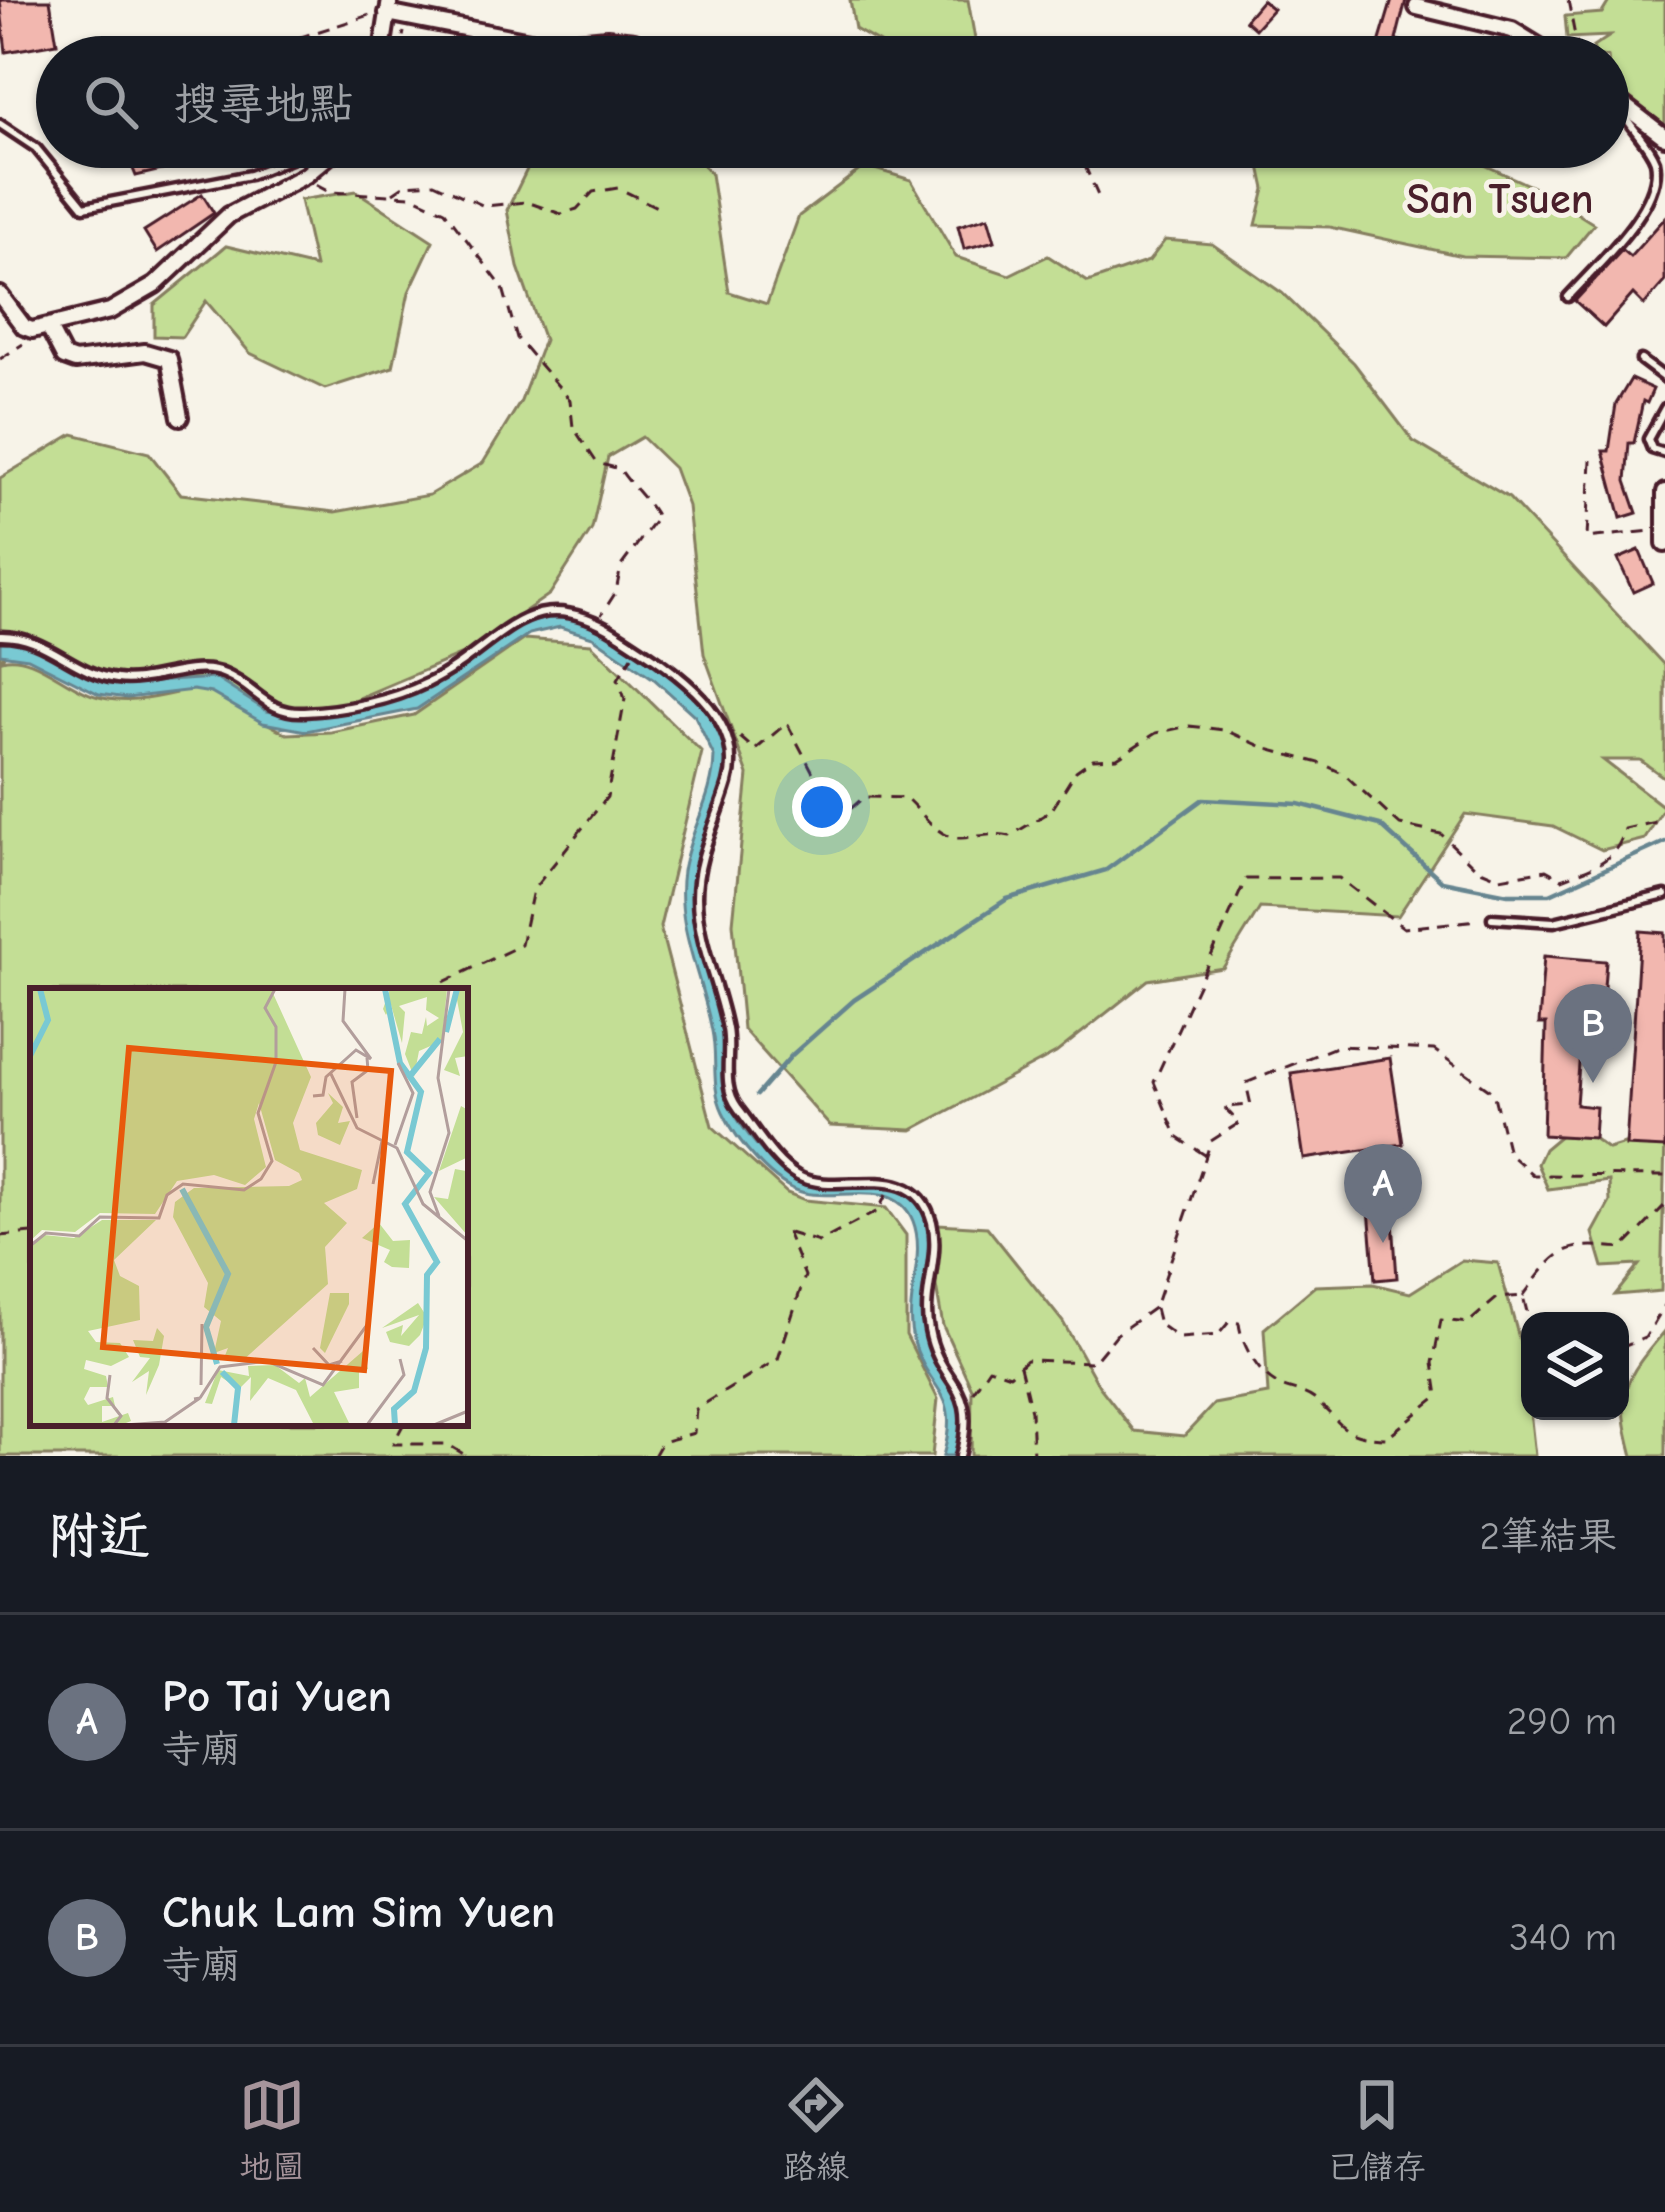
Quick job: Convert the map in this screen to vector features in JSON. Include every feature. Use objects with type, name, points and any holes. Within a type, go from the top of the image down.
[{"type":"street","points":[[1417,7],[1524,36]]},
{"type":"street","points":[[386,8],[510,36]]},
{"type":"street","points":[[1629,108],[1665,136]]},
{"type":"street","points":[[0,296],[5,313],[24,327],[49,328],[110,311],[155,285],[229,215],[314,168]]},
{"type":"street","points":[[49,328],[64,357],[75,361],[145,352],[169,359],[180,417]]},
{"type":"street","points":[[1664,537],[1665,492]]},
{"type":"lane","points":[[0,124],[36,148]]},
{"type":"lane","points":[[1568,297],[1646,213],[1658,185],[1652,153],[1629,125]]},
{"type":"lane","points":[[52,168],[84,207],[268,168]]},
{"type":"lane","points":[[1642,360],[1665,377]]},
{"type":"lane","points":[[1665,408],[1648,439],[1652,448],[1665,453]]},
{"type":"lane","points":[[0,636],[46,644],[118,679],[226,674],[267,706],[301,712],[415,689],[534,613],[570,612],[597,622],[684,682],[720,721],[731,770],[701,861],[697,896],[700,926],[727,1027],[730,1093],[784,1166],[801,1177],[892,1182],[915,1196],[931,1219],[927,1322],[932,1345],[965,1402],[960,1456]]},
{"type":"lane","points":[[1492,918],[1554,922],[1665,895]]},
{"type":"path","points":[[1568,0],[1575,36]]},
{"type":"path","points":[[301,36],[386,8]]},
{"type":"path","points":[[1477,36],[1480,22]]},
{"type":"path","points":[[1086,168],[1099,198]]},
{"type":"path","points":[[392,194],[405,185],[434,183],[484,206],[527,202],[561,214],[577,209],[593,192],[618,188],[663,210]]},
{"type":"path","points":[[315,184],[329,192],[412,196],[445,211],[503,288],[517,338],[570,400],[573,427],[597,463],[620,469],[634,495],[656,512],[621,566],[616,592],[597,622]]},
{"type":"path","points":[[1591,460],[1587,538],[1664,537]]},
{"type":"path","points":[[431,988],[521,945],[532,890],[607,797],[625,699],[618,679],[638,648]]},
{"type":"path","points":[[720,721],[755,750],[787,724],[818,782],[816,813],[828,829],[864,797],[906,799],[938,831],[959,839],[984,831],[1010,836],[1051,811],[1076,771],[1093,759],[1117,758],[1156,733],[1189,727],[1225,730],[1267,749],[1324,764],[1344,774],[1400,825],[1441,834],[1476,868],[1500,878],[1546,870],[1562,879],[1603,863],[1619,850],[1625,829],[1665,820]]},
{"type":"path","points":[[1206,1156],[1177,1137],[1154,1082],[1246,879],[1340,878],[1404,928],[1492,918]]},
{"type":"path","points":[[1665,1176],[1533,1175],[1508,1153],[1493,1092],[1434,1050],[1338,1046],[1246,1083],[1251,1106],[1224,1107],[1239,1123],[1211,1141],[1155,1307],[1159,1324],[1179,1338],[1218,1335],[1229,1322],[1239,1323],[1241,1341],[1273,1382],[1312,1397],[1340,1430],[1386,1438],[1438,1396],[1433,1363],[1441,1320],[1468,1323],[1497,1298],[1523,1295],[1554,1254],[1577,1243],[1623,1248],[1665,1205]]},
{"type":"path","points":[[654,1456],[662,1442],[694,1433],[696,1409],[778,1359],[806,1276],[787,1232],[819,1242],[878,1210],[892,1182]]},
{"type":"path","points":[[0,1236],[30,1233]]},
{"type":"path","points":[[1523,1295],[1527,1312]]},
{"type":"path","points":[[1629,1344],[1645,1338],[1665,1304]]},
{"type":"path","points":[[971,1396],[989,1368],[1010,1375],[1026,1360],[1094,1362],[1117,1334],[1155,1307]]},
{"type":"path","points":[[1019,1365],[1025,1370],[1034,1456]]},
{"type":"path","points":[[402,1426],[393,1444],[447,1444],[467,1456]]},
{"type":"green space","points":[[850,0],[968,0],[974,36],[867,36],[855,29]]},
{"type":"green space","points":[[1610,0],[1665,0],[1665,125],[1629,98],[1629,36],[1567,36],[1565,16],[1602,13]]},
{"type":"green space","points":[[528,168],[706,168],[711,174],[729,292],[767,304],[799,216],[862,168],[911,180],[956,257],[1009,275],[1048,256],[1088,282],[1149,261],[1165,240],[1212,244],[1282,293],[1354,363],[1413,441],[1509,498],[1665,666],[1665,778],[1640,760],[1603,760],[1664,807],[1645,839],[1602,850],[1553,826],[1465,814],[1398,916],[1260,908],[1223,968],[1148,980],[1056,1053],[912,1130],[830,1126],[743,1029],[733,923],[748,775],[704,654],[688,506],[674,468],[642,437],[608,457],[592,529],[550,594],[465,653],[330,710],[229,703],[287,734],[331,732],[414,715],[524,639],[591,644],[702,752],[660,927],[712,1126],[787,1193],[805,1200],[886,1208],[906,1235],[906,1335],[938,1399],[932,1456],[0,1456],[0,478],[73,434],[149,453],[181,494],[335,512],[429,495],[483,463],[521,401],[544,340],[518,267],[507,210]],"holes":[[[9,643],[100,679],[176,693],[109,699],[87,693],[26,661],[2,660]]]},
{"type":"green space","points":[[1260,168],[1491,168],[1542,191],[1594,224],[1566,258],[1462,256],[1330,227],[1256,225],[1265,189]]},
{"type":"green space","points":[[356,191],[433,241],[409,292],[393,367],[325,389],[250,353],[206,301],[182,337],[154,336],[154,305],[226,246],[315,267],[300,200]]},
{"type":"green space","points":[[1574,1124],[1608,1149],[1644,1138],[1665,1140],[1661,1291],[1615,1295],[1639,1265],[1603,1267],[1593,1233],[1610,1202],[1609,1181],[1548,1189],[1537,1164],[1544,1149]]},
{"type":"green space","points":[[938,1224],[987,1227],[1063,1322],[1099,1386],[1134,1431],[1184,1436],[1214,1404],[1268,1394],[1264,1329],[1315,1286],[1373,1284],[1410,1293],[1462,1260],[1498,1263],[1521,1345],[1521,1420],[1531,1420],[1535,1456],[971,1456],[972,1389],[943,1326],[936,1286]]},
{"type":"green space","points":[[1665,1331],[1665,1456],[1633,1456],[1626,1420],[1629,1382]]},
{"type":"water","points":[[556,615],[605,632],[662,668],[707,713],[721,737],[725,777],[696,868],[693,903],[724,1035],[727,1098],[759,1148],[794,1179],[822,1186],[891,1188],[918,1204],[929,1234],[924,1330],[961,1414],[955,1456],[943,1456],[948,1434],[946,1404],[913,1339],[911,1310],[918,1249],[905,1207],[880,1195],[819,1195],[793,1189],[768,1172],[746,1148],[719,1102],[712,1031],[686,932],[682,892],[686,857],[710,785],[714,756],[695,716],[654,679],[593,637],[560,627],[529,634],[417,709],[306,731],[263,723],[211,693],[193,690],[127,698],[99,694],[28,658],[0,654],[0,640],[28,642],[121,684],[215,678],[267,711],[300,717],[408,696],[446,677],[515,627]]},
{"type":"building","points":[[0,0],[50,0],[56,36],[36,36],[36,47],[6,52]]},
{"type":"building","points":[[1262,0],[1273,9],[1255,29],[1245,20]]},
{"type":"building","points":[[1392,0],[1406,0],[1397,36],[1381,36]]},
{"type":"building","points":[[133,168],[170,168],[136,176]]},
{"type":"building","points":[[202,194],[214,213],[157,252],[144,231]]},
{"type":"building","points":[[988,217],[995,241],[964,249],[958,226]]},
{"type":"building","points":[[1665,218],[1665,281],[1644,305],[1633,294],[1604,327],[1575,301],[1622,250],[1630,257]]},
{"type":"building","points":[[1631,379],[1653,389],[1647,403],[1643,401],[1634,443],[1629,443],[1626,481],[1637,513],[1621,518],[1603,451],[1609,451],[1616,404]]},
{"type":"building","points":[[1639,550],[1653,583],[1633,592],[1618,559]]},
{"type":"building","points":[[1640,931],[1665,933],[1665,1148],[1626,1146]]},
{"type":"building","points":[[1544,956],[1606,961],[1601,1026],[1582,1024],[1576,1105],[1596,1107],[1594,1138],[1543,1135],[1546,1024],[1539,1024]]},
{"type":"building","points":[[1390,1058],[1403,1144],[1304,1159],[1291,1073]]},
{"type":"building","points":[[1392,1207],[1397,1278],[1375,1280],[1369,1209]]},
{"type":"waterway","points":[[757,1095],[792,1055],[854,1000],[1007,899],[1106,870],[1203,799],[1299,804],[1380,825],[1442,881],[1508,894],[1550,894],[1665,842]]},
{"type":"place","name":"Chuk Lam Sim Yuen","points":[[1593,1083]]},
{"type":"place","name":"Po Tai Yuen","points":[[1383,1243]]},
{"type":"district","name":"San Tsuen","points":[[1500,199]]}]
